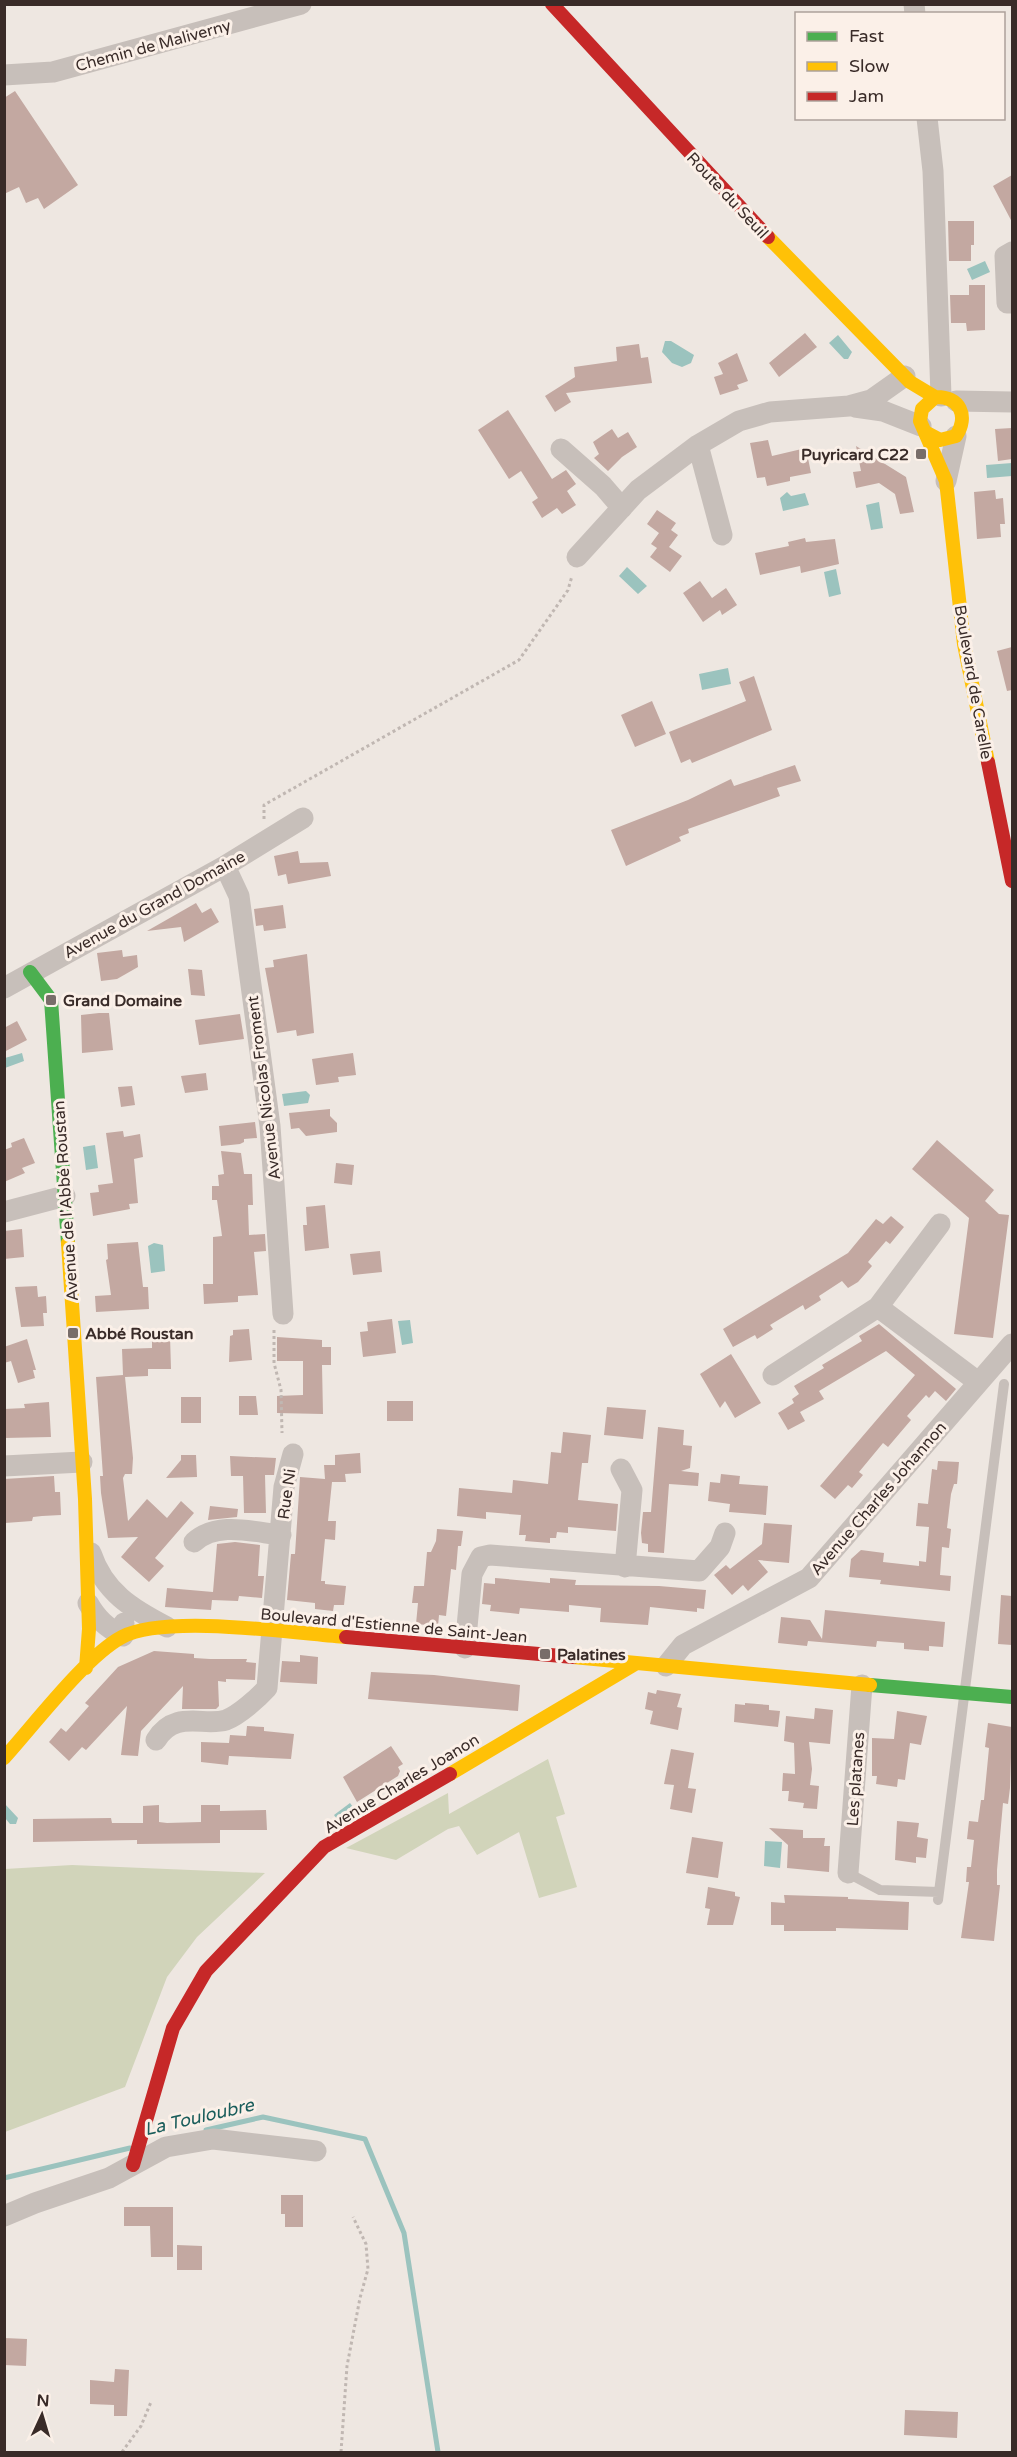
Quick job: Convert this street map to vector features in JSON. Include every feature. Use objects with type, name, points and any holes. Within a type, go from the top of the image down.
[{"type":"street","name":"Chemin de Maliverny","points":[[4,75],[53,72],[301,4]]},
{"type":"street","name":"Route du Seuil","points":[[552,4],[805,276],[907,379],[944,398]]},
{"type":"street","points":[[927,120],[933,171],[944,398],[964,415],[958,433]]},
{"type":"street","points":[[1012,252],[1005,256],[1007,303],[1012,303]]},
{"type":"street","name":"Route du Seuil","points":[[907,379],[922,424]]},
{"type":"street","points":[[577,556],[639,489],[698,445],[740,421],[770,412],[849,406],[872,400],[907,379]]},
{"type":"street","points":[[922,424],[928,401],[944,398],[1007,402]]},
{"type":"street","points":[[849,406],[883,411],[922,424],[940,441],[958,433],[1007,402]]},
{"type":"street","name":"Boulevard de Carelle","points":[[922,424],[946,481],[964,644],[1012,881]]},
{"type":"street","name":"Boulevard de Carelle","points":[[946,481],[958,433]]},
{"type":"street","points":[[698,445],[722,535]]},
{"type":"street","points":[[561,449],[603,486],[622,508]]},
{"type":"street","name":"Avenue du Grand Domaine","points":[[4,988],[225,866],[303,818]]},
{"type":"street","name":"Avenue Nicolas Froment","points":[[225,866],[239,896],[270,1126],[283,1314]]},
{"type":"street","name":"Avenue de l'Abbé Roustan","points":[[30,972],[51,1000],[88,1544],[86,1668]]},
{"type":"street","points":[[4,1212],[65,1196]]},
{"type":"street","points":[[773,1375],[878,1307],[940,1224]]},
{"type":"street","points":[[878,1307],[978,1382]]},
{"type":"street","name":"Avenue Charles Johannon","points":[[666,1666],[673,1654],[683,1645],[809,1578],[1012,1344]]},
{"type":"street","name":"Rue Ni","points":[[156,1740],[160,1733],[187,1719],[225,1720],[256,1702],[267,1688],[285,1487],[293,1454]]},
{"type":"street","points":[[4,1466],[82,1462]]},
{"type":"street","points":[[621,1469],[632,1490],[625,1567]]},
{"type":"street","name":"Rue Ni","points":[[194,1542],[204,1533],[217,1529],[281,1535]]},
{"type":"street","points":[[465,1648],[472,1574],[481,1557],[490,1555],[699,1571],[720,1547],[725,1533]]},
{"type":"street","name":"Avenue de l'Abbé Roustan","points":[[88,1544],[96,1568],[122,1602],[167,1627]]},
{"type":"street","points":[[122,1602],[123,1636]]},
{"type":"street","points":[[88,1603],[100,1621],[123,1636]]},
{"type":"street","name":"Boulevard d'Estienne de Saint-Jean","points":[[123,1636],[167,1627],[273,1632],[1012,1697]]},
{"type":"street","points":[[4,1758],[96,1656],[123,1636]]},
{"type":"street","name":"Avenue Charles Joanon","points":[[133,2165],[173,2028],[206,1971],[324,1847],[607,1683],[635,1664]]},
{"type":"street","name":"Les platanes","points":[[848,1873],[862,1685]]},
{"type":"street","points":[[4,2216],[109,2178],[166,2147],[213,2139],[316,2151]]},
{"type":"lane","points":[[848,1873],[880,1890],[939,1896],[1004,1384]]},
{"type":"path","points":[[271,838],[264,825],[264,805],[519,660],[567,590],[577,556]]},
{"type":"path","points":[[282,1433],[281,1390],[274,1363],[274,1323],[283,1314]]},
{"type":"path","points":[[340,2452],[347,2366],[368,2269],[366,2244],[353,2217]]},
{"type":"path","points":[[122,2452],[141,2426],[151,2402]]},
{"type":"green space","points":[[548,1759],[565,1814],[556,1817],[577,1887],[539,1898],[519,1832],[477,1855],[459,1826],[448,1829],[396,1860],[346,1848],[448,1793],[449,1814]]},
{"type":"green space","points":[[72,1865],[265,1873],[197,1937],[167,1977],[125,2087],[5,2132],[5,1869]]},
{"type":"water","points":[[985,261],[990,272],[972,280],[967,269]]},
{"type":"water","points":[[838,335],[852,352],[848,359],[844,359],[829,343]]},
{"type":"water","points":[[665,341],[671,341],[694,355],[691,363],[682,367],[672,363],[662,352]]},
{"type":"water","points":[[1012,463],[1012,476],[987,478],[986,465]]},
{"type":"water","points":[[787,492],[791,496],[805,493],[809,505],[783,511],[780,498]]},
{"type":"water","points":[[879,502],[883,528],[871,530],[866,505]]},
{"type":"water","points":[[627,567],[647,586],[638,594],[619,576]]},
{"type":"water","points":[[836,569],[841,594],[829,597],[824,572]]},
{"type":"water","points":[[728,668],[731,684],[702,690],[699,674]]},
{"type":"water","points":[[22,1053],[24,1061],[5,1068],[5,1058]]},
{"type":"water","points":[[306,1091],[310,1095],[308,1103],[284,1106],[282,1094]]},
{"type":"water","points":[[95,1145],[98,1168],[86,1170],[83,1147]]},
{"type":"water","points":[[154,1243],[163,1245],[165,1271],[151,1273],[148,1246]]},
{"type":"water","points":[[410,1320],[413,1343],[402,1345],[398,1321]]},
{"type":"water","points":[[4,1803],[18,1818],[16,1824],[10,1824],[5,1818]]},
{"type":"water","points":[[350,1803],[356,1811],[339,1822],[334,1815]]},
{"type":"water","points":[[765,1841],[782,1842],[780,1868],[764,1866]]},
{"type":"building","points":[[15,91],[78,185],[44,209],[38,198],[26,203],[19,187],[4,194],[4,98]]},
{"type":"building","points":[[1012,175],[1012,222],[993,186]]},
{"type":"building","points":[[948,221],[974,221],[971,261],[949,261]]},
{"type":"building","points":[[969,285],[985,285],[985,330],[967,331],[966,323],[951,323],[950,295],[969,295]]},
{"type":"building","points":[[805,333],[817,347],[779,377],[769,363]]},
{"type":"building","points":[[639,344],[641,358],[648,357],[652,383],[566,393],[571,402],[555,412],[545,396],[575,377],[574,367],[617,361],[616,347]]},
{"type":"building","points":[[737,353],[748,381],[737,385],[739,389],[720,395],[714,377],[723,374],[718,363]]},
{"type":"building","points":[[508,410],[552,479],[566,470],[576,484],[567,491],[576,505],[562,514],[557,508],[542,518],[532,502],[538,498],[521,471],[509,479],[478,430]]},
{"type":"building","points":[[1012,428],[1012,459],[998,461],[995,429]]},
{"type":"building","points":[[612,429],[618,438],[628,432],[637,447],[622,457],[608,471],[594,458],[599,454],[593,442]]},
{"type":"building","points":[[768,440],[772,456],[806,448],[811,473],[790,477],[790,481],[767,486],[765,477],[757,478],[750,443]]},
{"type":"building","points":[[856,446],[906,477],[914,512],[900,514],[895,494],[879,483],[856,488],[853,472],[861,471]]},
{"type":"building","points":[[995,490],[996,499],[1003,498],[1005,524],[1000,524],[1001,537],[977,539],[974,492]]},
{"type":"building","points":[[657,510],[676,523],[671,530],[678,535],[669,547],[682,556],[670,572],[650,557],[657,548],[651,544],[659,533],[647,524]]},
{"type":"building","points":[[805,538],[806,542],[835,539],[839,564],[801,573],[800,566],[760,575],[755,553],[789,546],[788,542]]},
{"type":"building","points":[[700,581],[712,598],[726,588],[737,605],[722,615],[720,610],[703,622],[683,593]]},
{"type":"building","points":[[1012,647],[1012,690],[1007,691],[997,651]]},
{"type":"building","points":[[754,676],[772,730],[692,763],[690,759],[681,763],[669,732],[746,701],[739,682]]},
{"type":"building","points":[[652,701],[666,734],[635,747],[621,715]]},
{"type":"building","points":[[795,765],[801,781],[777,788],[780,796],[688,829],[689,833],[679,837],[681,841],[626,866],[611,830],[688,800],[731,779],[734,786]]},
{"type":"building","points":[[298,851],[300,863],[328,862],[331,876],[288,884],[286,874],[278,876],[274,856]]},
{"type":"building","points":[[196,903],[202,913],[211,908],[219,922],[184,942],[181,927],[147,931]]},
{"type":"building","points":[[283,905],[286,928],[264,931],[263,925],[256,926],[254,909]]},
{"type":"building","points":[[122,950],[123,957],[137,955],[138,967],[117,979],[101,981],[97,953]]},
{"type":"building","points":[[307,954],[314,1033],[297,1036],[296,1030],[277,1033],[265,968],[274,967],[273,960]]},
{"type":"building","points":[[188,969],[202,970],[205,996],[191,995]]},
{"type":"building","points":[[109,1013],[113,1050],[82,1053],[81,1015]]},
{"type":"building","points":[[240,1014],[244,1039],[199,1045],[195,1020]]},
{"type":"building","points":[[17,1021],[27,1040],[4,1052],[4,1028]]},
{"type":"building","points":[[353,1053],[356,1075],[338,1077],[339,1082],[316,1085],[312,1059]]},
{"type":"building","points":[[206,1073],[208,1090],[185,1093],[181,1076]]},
{"type":"building","points":[[132,1086],[135,1105],[121,1107],[118,1087]]},
{"type":"building","points":[[330,1109],[330,1116],[337,1123],[337,1132],[306,1136],[299,1128],[291,1129],[289,1113]]},
{"type":"building","points":[[255,1122],[257,1138],[244,1139],[244,1142],[240,1144],[221,1146],[219,1126]]},
{"type":"building","points":[[123,1131],[124,1137],[140,1134],[143,1157],[134,1159],[138,1203],[129,1204],[130,1209],[93,1216],[90,1193],[99,1192],[98,1185],[113,1183],[106,1133]]},
{"type":"building","points":[[24,1138],[35,1163],[22,1168],[25,1173],[4,1182],[4,1150],[12,1147],[11,1143]]},
{"type":"building","points":[[937,1140],[994,1190],[985,1201],[999,1214],[1009,1215],[993,1338],[954,1334],[969,1218],[912,1169]]},
{"type":"building","points":[[221,1151],[241,1153],[244,1174],[252,1174],[253,1205],[248,1205],[249,1235],[265,1234],[266,1251],[254,1252],[258,1295],[238,1296],[238,1302],[204,1304],[203,1284],[213,1284],[213,1237],[222,1236],[217,1200],[212,1200],[212,1186],[219,1186],[218,1175],[224,1174]]},
{"type":"building","points":[[336,1163],[354,1165],[352,1185],[334,1183]]},
{"type":"building","points":[[325,1205],[329,1248],[305,1251],[303,1225],[307,1225],[306,1207]]},
{"type":"building","points":[[891,1216],[904,1227],[890,1244],[886,1241],[868,1262],[872,1266],[858,1282],[848,1288],[842,1281],[819,1296],[821,1300],[805,1310],[803,1305],[770,1325],[773,1329],[757,1339],[755,1335],[733,1347],[723,1329],[848,1253],[876,1219],[883,1224]]},
{"type":"building","points":[[22,1229],[24,1257],[4,1259],[4,1231]]},
{"type":"building","points":[[138,1242],[143,1287],[148,1287],[149,1309],[96,1312],[95,1296],[111,1295],[106,1260],[108,1259],[107,1244]]},
{"type":"building","points":[[380,1251],[382,1272],[353,1275],[350,1254]]},
{"type":"building","points":[[37,1286],[38,1297],[46,1296],[47,1313],[43,1313],[44,1326],[21,1327],[15,1287]]},
{"type":"building","points":[[392,1319],[396,1353],[363,1357],[360,1332],[368,1331],[367,1322]]},
{"type":"building","points":[[879,1324],[956,1389],[946,1401],[935,1391],[929,1398],[926,1395],[907,1416],[911,1420],[888,1447],[883,1443],[859,1472],[863,1475],[852,1488],[848,1485],[835,1499],[820,1486],[915,1375],[886,1351],[819,1391],[824,1399],[800,1412],[805,1421],[788,1430],[778,1413],[794,1403],[792,1399],[799,1394],[794,1386],[824,1368],[822,1365],[862,1341],[859,1336]]},
{"type":"building","points":[[249,1329],[252,1360],[229,1362],[230,1336],[233,1335],[233,1330]]},
{"type":"building","points":[[170,1336],[171,1369],[148,1369],[148,1376],[125,1377],[133,1458],[132,1474],[125,1474],[123,1478],[128,1521],[147,1499],[167,1518],[181,1501],[194,1513],[155,1558],[164,1566],[149,1582],[121,1557],[138,1537],[108,1538],[101,1493],[100,1476],[103,1476],[96,1377],[123,1375],[122,1349],[152,1348],[152,1337]]},
{"type":"building","points":[[277,1337],[322,1340],[322,1347],[331,1347],[331,1365],[322,1365],[323,1414],[277,1413],[277,1396],[303,1395],[303,1361],[277,1361]]},
{"type":"building","points":[[27,1339],[36,1370],[33,1370],[35,1378],[18,1383],[11,1361],[4,1363],[4,1347]]},
{"type":"building","points":[[731,1354],[761,1403],[735,1418],[725,1401],[720,1408],[700,1374]]},
{"type":"building","points":[[239,1396],[256,1396],[258,1415],[239,1415]]},
{"type":"building","points":[[181,1397],[201,1397],[201,1423],[181,1423]]},
{"type":"building","points":[[387,1401],[413,1401],[413,1421],[387,1421]]},
{"type":"building","points":[[49,1402],[51,1437],[4,1438],[4,1409],[25,1408],[24,1404]]},
{"type":"building","points":[[607,1407],[646,1410],[643,1439],[604,1435]]},
{"type":"building","points":[[658,1427],[684,1430],[683,1445],[692,1446],[690,1468],[681,1471],[699,1473],[698,1486],[669,1484],[664,1553],[648,1552],[648,1544],[642,1543],[641,1533],[643,1512],[651,1512]]},
{"type":"building","points":[[563,1432],[591,1435],[588,1463],[582,1463],[578,1500],[618,1504],[616,1531],[568,1527],[568,1533],[557,1532],[556,1538],[550,1538],[550,1543],[525,1541],[526,1535],[519,1535],[521,1515],[486,1512],[486,1519],[457,1516],[459,1488],[512,1493],[513,1480],[548,1484],[551,1452],[561,1453]]},
{"type":"building","points":[[360,1453],[361,1473],[345,1474],[346,1482],[332,1482],[328,1521],[336,1521],[335,1540],[325,1539],[321,1581],[325,1581],[325,1584],[346,1586],[344,1605],[334,1605],[333,1611],[315,1609],[315,1603],[287,1600],[291,1554],[295,1554],[300,1477],[325,1479],[324,1465],[335,1465],[335,1455]]},
{"type":"building","points":[[181,1455],[196,1455],[197,1477],[166,1478],[181,1460]]},
{"type":"building","points":[[230,1456],[276,1458],[274,1475],[265,1475],[266,1513],[244,1513],[243,1476],[231,1476]]},
{"type":"building","points":[[938,1461],[959,1462],[957,1484],[954,1484],[951,1494],[947,1528],[951,1529],[949,1548],[942,1547],[940,1575],[951,1576],[950,1591],[880,1584],[881,1580],[849,1577],[851,1559],[861,1550],[884,1553],[883,1562],[919,1566],[919,1561],[926,1562],[929,1527],[916,1526],[918,1503],[928,1504],[932,1469],[937,1470]]},
{"type":"building","points":[[721,1474],[740,1476],[739,1484],[768,1486],[766,1515],[729,1512],[730,1504],[708,1501],[710,1482],[720,1483]]},
{"type":"building","points":[[54,1476],[55,1492],[60,1492],[61,1515],[33,1517],[32,1521],[5,1523],[4,1479]]},
{"type":"building","points":[[210,1506],[238,1509],[237,1517],[208,1520]]},
{"type":"building","points":[[764,1523],[792,1525],[789,1563],[758,1560],[768,1572],[748,1591],[743,1585],[732,1595],[714,1575],[726,1565],[730,1569],[762,1544]]},
{"type":"building","points":[[437,1529],[463,1531],[461,1546],[458,1546],[456,1570],[451,1569],[446,1616],[439,1615],[438,1626],[416,1624],[418,1603],[412,1603],[414,1586],[424,1586],[427,1552],[431,1552],[436,1541]]},
{"type":"building","points":[[235,1542],[260,1545],[258,1576],[264,1576],[262,1598],[239,1596],[238,1601],[212,1600],[211,1610],[165,1607],[167,1588],[213,1592],[217,1544]]},
{"type":"building","points":[[495,1578],[550,1583],[550,1578],[576,1580],[575,1585],[659,1586],[706,1590],[704,1609],[697,1608],[697,1612],[650,1607],[648,1625],[600,1622],[601,1608],[569,1605],[569,1612],[520,1608],[519,1614],[490,1611],[491,1605],[482,1604],[484,1583],[495,1584]]},
{"type":"building","points":[[1001,1595],[1012,1596],[1012,1645],[998,1644]]},
{"type":"building","points":[[825,1610],[945,1622],[943,1647],[929,1646],[929,1651],[904,1649],[904,1643],[877,1641],[876,1647],[808,1641],[807,1646],[778,1643],[781,1617],[810,1620],[822,1639]]},
{"type":"building","points":[[154,1651],[194,1654],[194,1658],[247,1659],[246,1662],[256,1663],[255,1680],[218,1681],[219,1706],[216,1709],[182,1709],[183,1686],[141,1731],[138,1756],[121,1755],[127,1706],[86,1750],[82,1747],[69,1761],[49,1742],[61,1728],[66,1732],[89,1706],[85,1703],[118,1667]]},
{"type":"building","points":[[300,1655],[318,1657],[317,1684],[280,1682],[282,1661],[300,1662]]},
{"type":"building","points":[[371,1672],[434,1675],[520,1685],[518,1711],[368,1699]]},
{"type":"building","points":[[657,1690],[681,1694],[677,1707],[682,1708],[678,1730],[650,1724],[653,1711],[645,1709],[648,1692],[656,1694]]},
{"type":"building","points":[[745,1703],[769,1705],[769,1710],[780,1711],[778,1727],[734,1722],[735,1704],[745,1705]]},
{"type":"building","points":[[815,1708],[833,1710],[830,1744],[809,1742],[812,1769],[810,1785],[819,1786],[817,1809],[803,1808],[804,1803],[788,1801],[789,1791],[782,1791],[783,1773],[795,1774],[794,1743],[784,1741],[786,1716],[814,1719]]},
{"type":"building","points":[[897,1711],[927,1716],[921,1745],[910,1743],[905,1780],[898,1779],[897,1787],[876,1784],[877,1776],[872,1776],[872,1738],[894,1739]]},
{"type":"building","points":[[988,1723],[1012,1727],[1010,1788],[1008,1804],[1003,1803],[997,1870],[997,1885],[1000,1885],[994,1941],[961,1938],[969,1882],[966,1882],[967,1867],[971,1867],[974,1840],[967,1839],[969,1821],[978,1822],[981,1800],[984,1800],[989,1748],[985,1747]]},
{"type":"building","points":[[247,1726],[264,1727],[264,1731],[294,1734],[291,1759],[229,1756],[228,1765],[201,1762],[201,1742],[229,1743],[230,1735],[246,1736]]},
{"type":"building","points":[[391,1746],[403,1764],[398,1767],[400,1771],[398,1776],[357,1802],[343,1777]]},
{"type":"building","points":[[671,1749],[694,1753],[688,1788],[696,1789],[692,1813],[670,1809],[674,1785],[664,1784]]},
{"type":"building","points":[[159,1805],[159,1822],[167,1823],[201,1822],[201,1805],[220,1805],[220,1811],[266,1810],[267,1830],[220,1830],[220,1843],[137,1844],[137,1840],[33,1842],[33,1819],[111,1818],[112,1823],[143,1823],[143,1806]]},
{"type":"building","points":[[897,1821],[919,1823],[917,1837],[928,1839],[926,1858],[916,1857],[916,1863],[895,1860]]},
{"type":"building","points":[[769,1828],[803,1830],[803,1838],[825,1838],[824,1846],[830,1846],[829,1872],[787,1868],[788,1845]]},
{"type":"building","points":[[692,1837],[723,1842],[718,1878],[686,1873]]},
{"type":"building","points":[[708,1887],[735,1892],[735,1896],[740,1897],[733,1925],[707,1925],[710,1909],[705,1908]]},
{"type":"building","points":[[784,1895],[909,1902],[908,1930],[836,1928],[836,1931],[784,1931],[784,1925],[771,1925],[771,1902],[785,1903]]},
{"type":"building","points":[[281,2195],[303,2195],[303,2227],[285,2227],[285,2214],[281,2214]]},
{"type":"building","points":[[124,2207],[173,2207],[173,2257],[151,2257],[150,2226],[124,2226]]},
{"type":"building","points":[[177,2245],[202,2246],[202,2270],[177,2270]]},
{"type":"building","points":[[4,2338],[27,2339],[26,2366],[4,2365]]},
{"type":"building","points":[[115,2369],[129,2370],[127,2416],[114,2416],[114,2405],[90,2404],[90,2380],[114,2382]]},
{"type":"building","points":[[905,2410],[958,2412],[957,2438],[904,2435]]},
{"type":"waterway","name":"La Touloubre","points":[[206,2130],[263,2117],[365,2139],[404,2233],[438,2452]]},
{"type":"waterway","name":"La Touloubre","points":[[4,2178],[130,2148]]},
{"type":"traffic: fast","points":[[30,972],[51,1000],[68,1243]]},
{"type":"traffic: fast","points":[[870,1685],[1012,1697]]},
{"type":"traffic: slow","points":[[768,237],[910,382],[935,397]]},
{"type":"traffic: slow","points":[[925,432],[940,440],[956,436],[962,421],[960,409],[951,400],[935,397],[922,409],[920,421],[946,481],[964,644],[988,762]]},
{"type":"traffic: slow","points":[[68,1243],[85,1499],[89,1629],[86,1668]]},
{"type":"traffic: slow","points":[[4,1758],[77,1675],[108,1646],[122,1637],[142,1630],[198,1626],[264,1629],[346,1637]]},
{"type":"traffic: slow","points":[[573,1657],[870,1685]]},
{"type":"traffic: slow","points":[[450,1774],[635,1664]]},
{"type":"traffic: jam","points":[[552,4],[768,237]]},
{"type":"traffic: jam","points":[[988,762],[1012,881]]},
{"type":"traffic: jam","points":[[346,1637],[573,1657]]},
{"type":"traffic: jam","points":[[133,2165],[173,2028],[206,1971],[324,1847],[450,1774]]},
{"type":"place","name":"Puyricard C22","points":[[921,454]]},
{"type":"place","name":"Grand Domaine","points":[[51,1000]]},
{"type":"place","name":"Abbé Roustan","points":[[73,1333]]},
{"type":"place","name":"Palatines","points":[[545,1654]]}]
